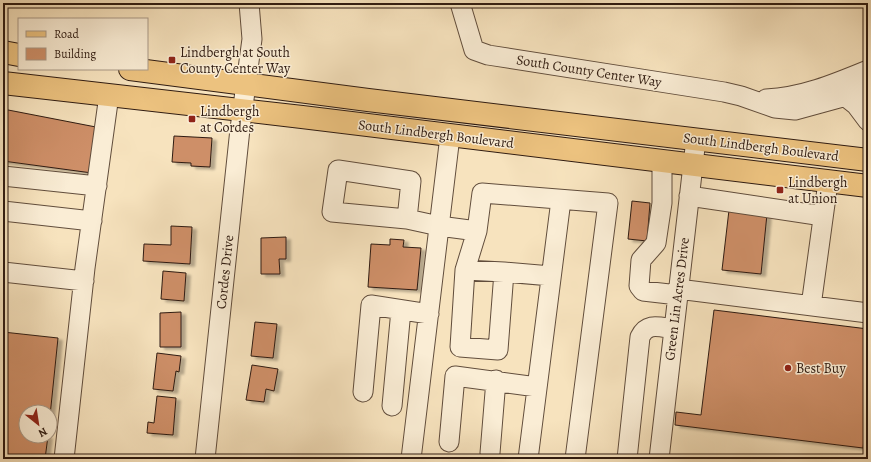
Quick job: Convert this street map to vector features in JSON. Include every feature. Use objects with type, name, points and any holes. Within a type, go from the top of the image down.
[{"type":"main road","points":[[3,52],[18,55]]},
{"type":"main road","name":"South Lindbergh Boulevard","points":[[138,70],[868,160]]},
{"type":"main road","name":"South Lindbergh Boulevard","points":[[3,83],[868,186]]},
{"type":"street","points":[[245,84],[252,39],[249,3]]},
{"type":"street","name":"South County Center Way","points":[[460,3],[474,50],[488,56],[724,92],[753,99],[775,108],[795,110],[838,91],[868,70]]},
{"type":"street","name":"Cordes Drive","points":[[204,459],[245,84]]},
{"type":"street","name":"South County Center Way","points":[[838,91],[868,87]]},
{"type":"street","points":[[838,91],[868,121]]},
{"type":"street","points":[[64,459],[84,282],[110,95]]},
{"type":"street","points":[[411,459],[450,136]]},
{"type":"street","name":"Green Lin Acres Drive","points":[[659,459],[696,139]]},
{"type":"street","points":[[662,161],[662,203],[656,243],[641,260],[639,286],[643,291],[678,292],[868,313]]},
{"type":"street","points":[[3,176],[97,186]]},
{"type":"street","points":[[811,306],[828,182]]},
{"type":"street","points":[[504,272],[498,350],[460,347],[466,270],[477,231],[482,193],[608,203],[575,459]]},
{"type":"street","points":[[689,196],[823,216]]},
{"type":"street","points":[[528,459],[561,200]]},
{"type":"street","points":[[3,211],[92,222]]},
{"type":"street","points":[[407,219],[439,226],[477,231]]},
{"type":"street","points":[[466,270],[551,276]]},
{"type":"street","points":[[3,272],[84,282]]},
{"type":"street","points":[[363,392],[371,305],[429,314]]},
{"type":"street","points":[[392,406],[401,310]]},
{"type":"street","points":[[627,459],[640,337],[644,330],[650,326],[674,329]]},
{"type":"street","points":[[449,442],[455,376],[496,380],[537,387]]},
{"type":"street","points":[[490,453],[496,380]]},
{"type":"building","points":[[3,109],[101,128],[92,173],[3,161]]},
{"type":"building","points":[[174,136],[212,138],[210,167],[191,166],[191,163],[172,162]]},
{"type":"building","points":[[632,201],[650,203],[647,241],[628,239]]},
{"type":"building","points":[[729,210],[767,214],[761,274],[722,270]]},
{"type":"building","points":[[171,226],[192,227],[190,264],[143,261],[144,244],[171,245]]},
{"type":"building","points":[[286,237],[286,259],[279,259],[280,274],[261,274],[261,238]]},
{"type":"building","points":[[390,239],[404,240],[403,247],[421,248],[417,290],[368,287],[371,244],[390,245]]},
{"type":"building","points":[[163,271],[186,273],[184,301],[161,299]]},
{"type":"building","name":"Best Buy","points":[[714,310],[868,329],[868,406],[863,448],[675,425],[676,412],[701,415]]},
{"type":"building","points":[[181,312],[181,347],[160,347],[160,313]]},
{"type":"building","points":[[255,322],[277,324],[273,358],[251,356]]},
{"type":"building","points":[[3,332],[58,338],[51,404],[18,404],[18,444],[47,444],[45,459],[3,459]]},
{"type":"building","points":[[157,353],[181,356],[179,372],[176,371],[173,391],[153,389]]},
{"type":"building","points":[[252,365],[278,369],[274,391],[266,389],[264,402],[246,400]]},
{"type":"building","points":[[157,396],[176,398],[173,435],[147,433],[148,422],[154,423]]},
{"type":"place","name":"Lindbergh at South County Center Way","points":[[172,60]]},
{"type":"place","name":"Lindbergh at Cordes","points":[[192,119]]},
{"type":"place","name":"Lindbergh at Union","points":[[780,190]]},
{"type":"place","name":"Best Buy","points":[[788,368]]}]
